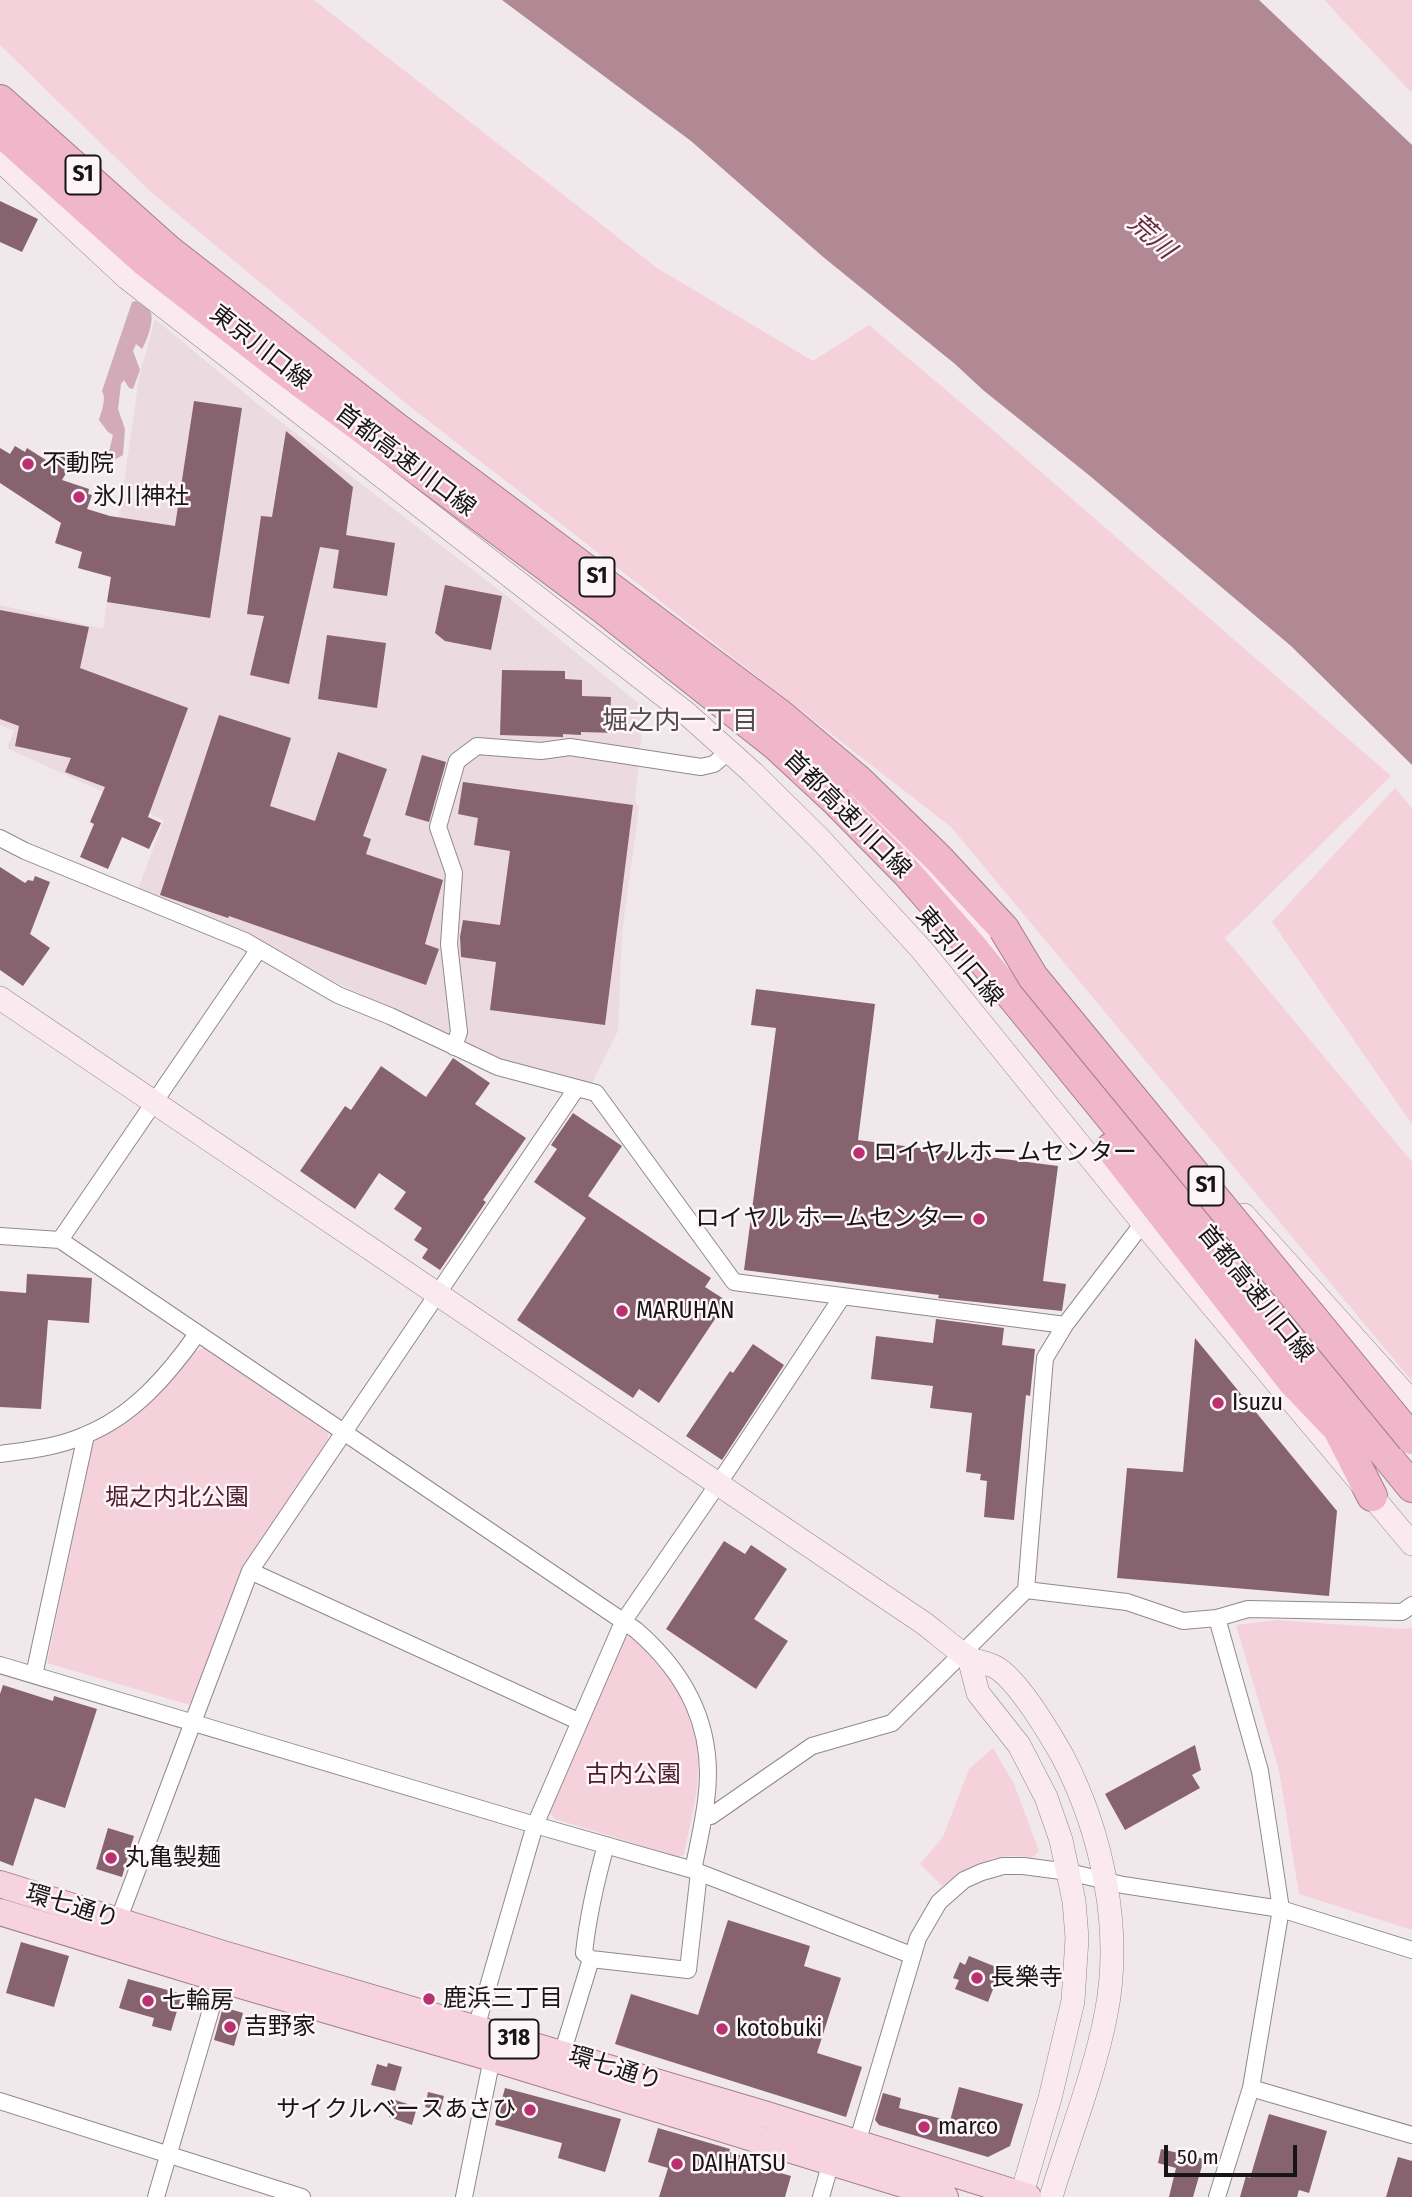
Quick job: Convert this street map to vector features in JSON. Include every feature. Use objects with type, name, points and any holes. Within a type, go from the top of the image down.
[{"type":"highway","name":"首都高速川口線","points":[[0,100],[167,249],[394,426],[778,713],[868,790],[938,858],[1004,929],[1412,1424]]},
{"type":"highway","name":"首都高速川口線","points":[[0,131],[157,271],[298,381],[604,609],[777,746],[835,800],[907,873],[971,946],[1412,1488]]},
{"type":"highway","points":[[835,800],[1064,1087],[1293,1382],[1338,1429],[1372,1496]]},
{"type":"highway","name":"S1","points":[[1004,929],[1033,977],[1412,1439]]},
{"type":"main road","name":"東京川口線","points":[[0,108],[167,267],[642,623],[807,756],[920,862],[1117,1089],[1412,1452]]},
{"type":"main road","name":"東京川口線","points":[[0,160],[127,278],[686,713],[820,839],[922,950],[1143,1223],[1412,1544]]},
{"type":"main road","points":[[0,998],[925,1624],[966,1655],[998,1668],[1048,1730],[1069,1769],[1095,1832],[1112,1945],[1107,2012],[1051,2197]]},
{"type":"main road","points":[[1117,1089],[1261,1232],[1412,1402]]},
{"type":"main road","points":[[966,1655],[978,1693],[1019,1745],[1034,1771],[1061,1840],[1069,1872],[1077,1938],[1073,2001],[1023,2196]]},
{"type":"main road","name":"環七通り","points":[[0,1884],[857,2143],[1023,2196]]},
{"type":"main road","name":"環七通り","points":[[0,1912],[492,2058],[945,2197]]},
{"type":"street","points":[[454,1047],[458,1032],[449,944],[454,873],[438,827],[457,761],[477,746],[541,751],[570,747],[701,766],[714,764],[729,751]]},
{"type":"street","points":[[0,838],[25,851],[259,949],[338,995],[390,1016],[498,1067],[596,1093],[734,1282],[1065,1325]]},
{"type":"street","points":[[60,1240],[259,949]]},
{"type":"street","points":[[118,1921],[250,1570],[576,1088]]},
{"type":"street","points":[[704,1816],[711,1816],[812,1746],[892,1723],[966,1655],[1026,1590],[1045,1358],[1065,1325],[1143,1223]]},
{"type":"street","points":[[0,1236],[60,1240],[636,1630],[663,1655],[690,1694],[705,1746],[707,1798],[696,1871],[688,1970],[591,1959],[584,1953],[594,1889],[606,1845]]},
{"type":"street","points":[[476,2028],[535,1825],[623,1622],[842,1297]]},
{"type":"street","points":[[0,1454],[56,1445],[86,1435],[116,1419],[145,1396],[177,1362],[197,1334]]},
{"type":"street","points":[[34,1675],[86,1435]]},
{"type":"street","points":[[250,1570],[578,1721]]},
{"type":"street","points":[[1026,1590],[1127,1602],[1183,1621],[1217,1618],[1248,1609],[1402,1612],[1412,1605]]},
{"type":"street","points":[[1217,1618],[1260,1771],[1281,1909],[1251,2088],[1217,2197]]},
{"type":"street","points":[[0,1665],[696,1871],[911,1955]]},
{"type":"street","points":[[857,2143],[911,1955],[927,1919],[939,1902],[964,1880],[1003,1866],[1069,1872],[1104,1881],[1281,1909],[1412,1950]]},
{"type":"street","points":[[562,2054],[591,1959]]},
{"type":"street","points":[[156,2197],[220,1979]]},
{"type":"street","points":[[464,2197],[492,2058]]},
{"type":"street","points":[[1251,2088],[1412,2135]]},
{"type":"street","points":[[0,2101],[303,2197]]},
{"type":"street","points":[[821,2197],[831,2162]]},
{"type":"shaded area","points":[[136,301],[150,311],[152,317],[142,349],[136,344],[133,351],[140,370],[133,389],[129,388],[124,380],[121,384],[118,409],[125,429],[123,455],[114,460],[108,456],[113,435],[99,420],[104,402],[102,391],[132,302]]},
{"type":"shaded area","points":[[155,319],[260,406],[504,594],[644,708],[635,800],[639,808],[622,933],[618,1031],[592,1083],[499,1059],[333,981],[254,937],[138,889],[164,820],[7,748],[14,731],[0,725],[0,605],[103,629],[139,378]]},
{"type":"green space","points":[[0,0],[314,0],[657,268],[813,361],[869,325],[1391,776],[1225,938],[1412,1162],[1412,1381],[951,827],[408,405],[151,192],[0,45]]},
{"type":"green space","points":[[1325,0],[1412,0],[1412,93],[1336,13]]},
{"type":"green space","points":[[1395,788],[1412,808],[1412,1124],[1272,922]]},
{"type":"green space","name":"堀之内北公園","points":[[204,1348],[328,1433],[328,1439],[242,1567],[190,1705],[47,1663],[93,1442],[145,1407],[193,1352]]},
{"type":"green space","points":[[1276,1620],[1405,1629],[1412,1627],[1412,1930],[1299,1894],[1279,1770],[1236,1625]]},
{"type":"green space","name":"古内公園","points":[[630,1636],[670,1681],[689,1714],[694,1733],[698,1752],[696,1793],[684,1854],[679,1857],[555,1819],[549,1812],[621,1638]]},
{"type":"green space","points":[[993,1748],[1014,1784],[1039,1851],[1032,1858],[995,1858],[973,1866],[942,1886],[920,1864],[943,1837],[969,1769]]},
{"type":"water","name":"荒川","points":[[502,0],[1259,0],[1412,145],[1412,765],[1291,646],[1090,476],[822,256],[691,141]]},
{"type":"building","points":[[0,201],[38,219],[22,252],[0,242]]},
{"type":"building","points":[[194,401],[242,408],[210,618],[107,602],[111,577],[78,568],[82,552],[55,543],[61,523],[0,483],[0,448],[10,454],[15,446],[25,452],[27,448],[49,462],[57,450],[74,460],[62,480],[89,489],[88,494],[92,495],[87,509],[110,516],[175,526]]},
{"type":"building","points":[[286,431],[353,487],[346,535],[395,543],[387,596],[333,588],[339,550],[320,547],[289,684],[250,675],[264,616],[247,614],[261,516],[272,517]]},
{"type":"building","points":[[445,585],[502,596],[491,650],[445,641],[435,633]]},
{"type":"building","points":[[0,610],[89,627],[80,668],[188,708],[148,817],[161,823],[149,849],[122,837],[108,869],[80,857],[94,824],[90,822],[105,787],[65,772],[71,758],[15,746],[19,726],[0,719]]},
{"type":"building","points":[[327,635],[386,643],[377,708],[318,699]]},
{"type":"building","points":[[502,670],[565,671],[565,679],[582,680],[582,696],[611,697],[610,716],[619,717],[618,733],[581,732],[581,735],[563,734],[563,737],[500,735]]},
{"type":"building","points":[[219,715],[291,738],[270,806],[315,821],[338,752],[387,769],[363,836],[371,839],[366,854],[443,880],[425,944],[439,949],[426,985],[229,916],[228,918],[160,895]]},
{"type":"building","points":[[422,755],[446,762],[429,822],[405,815]]},
{"type":"building","points":[[463,782],[633,805],[605,1025],[490,1010],[496,962],[461,957],[460,937],[463,920],[500,925],[510,851],[474,845],[478,818],[458,814]]},
{"type":"building","points":[[0,867],[25,883],[28,880],[33,881],[35,876],[50,882],[30,934],[50,948],[23,986],[0,970]]},
{"type":"building","name":"ロイヤルホームセンター","points":[[756,989],[875,1004],[858,1140],[1058,1166],[1043,1281],[1066,1284],[1062,1311],[938,1298],[939,1295],[744,1270],[776,1028],[751,1025]]},
{"type":"building","points":[[453,1058],[490,1083],[475,1104],[526,1138],[483,1200],[486,1202],[440,1270],[422,1258],[428,1249],[414,1240],[422,1228],[394,1209],[406,1192],[379,1173],[355,1209],[300,1171],[345,1106],[351,1110],[381,1066],[426,1097]]},
{"type":"building","name":"MARUHAN","points":[[573,1113],[622,1146],[588,1196],[711,1278],[705,1287],[727,1301],[659,1403],[639,1389],[633,1398],[517,1320],[586,1218],[534,1182],[557,1149],[551,1145]]},
{"type":"building","points":[[27,1274],[92,1278],[89,1323],[48,1320],[41,1409],[0,1407],[0,1291],[26,1293]]},
{"type":"building","points":[[936,1319],[1004,1328],[1002,1345],[1035,1349],[1030,1396],[1026,1395],[1014,1520],[984,1517],[987,1481],[980,1480],[981,1474],[966,1472],[972,1413],[930,1408],[933,1386],[871,1379],[876,1336],[933,1343]]},
{"type":"building","name":"Isuzu","points":[[1195,1338],[1337,1511],[1329,1596],[1117,1578],[1127,1468],[1183,1472]]},
{"type":"building","points":[[753,1344],[784,1365],[722,1460],[686,1436],[730,1371],[733,1373]]},
{"type":"building","points":[[724,1541],[745,1554],[751,1545],[787,1569],[754,1619],[788,1641],[756,1689],[666,1629]]},
{"type":"building","points":[[3,1685],[53,1701],[54,1696],[97,1709],[65,1808],[35,1798],[13,1866],[0,1861],[0,1694]]},
{"type":"building","points":[[1195,1745],[1201,1770],[1192,1775],[1200,1788],[1125,1830],[1105,1794]]},
{"type":"building","points":[[108,1828],[134,1836],[122,1877],[96,1869]]},
{"type":"building","name":"kotobuki","points":[[728,1920],[810,1946],[804,1966],[841,1978],[817,2053],[862,2067],[846,2117],[615,2044],[631,1994],[698,2015]]},
{"type":"building","points":[[21,1942],[69,1956],[54,2007],[6,1993]]},
{"type":"building","points":[[969,1956],[1001,1969],[988,2002],[955,1989],[959,1980],[953,1978],[960,1962],[965,1965]]},
{"type":"building","points":[[128,1979],[182,1994],[171,2031],[152,2026],[154,2018],[119,2008]]},
{"type":"building","points":[[223,2007],[243,2013],[234,2046],[214,2040]]},
{"type":"building","points":[[388,2063],[402,2067],[395,2091],[371,2085],[377,2064],[387,2067]]},
{"type":"building","points":[[959,2087],[1023,2104],[1010,2146],[988,2157],[879,2125],[875,2120],[883,2093],[901,2098],[899,2108],[950,2121]]},
{"type":"building","points":[[505,2088],[621,2119],[605,2172],[558,2158],[562,2143],[495,2125]]},
{"type":"building","points":[[428,2092],[444,2096],[440,2111],[425,2107]]},
{"type":"building","points":[[395,2100],[417,2107],[412,2125],[389,2117]]},
{"type":"building","points":[[1269,2114],[1327,2131],[1309,2193],[1299,2190],[1297,2197],[1240,2197],[1246,2176],[1250,2178]]},
{"type":"building","points":[[658,2128],[730,2149],[729,2152],[747,2157],[746,2163],[791,2176],[785,2197],[659,2197],[668,2168],[648,2162]]},
{"type":"building","points":[[1161,2149],[1204,2159],[1193,2197],[1169,2197],[1176,2168],[1158,2163]]},
{"type":"building","points":[[1398,2157],[1412,2161],[1412,2197],[1386,2197]]},
{"type":"place","name":"不動院","points":[[28,464]]},
{"type":"place","name":"氷川神社","points":[[79,497]]},
{"type":"place","name":"ロイヤルホームセンター","points":[[859,1153]]},
{"type":"place","name":"ロイヤル ホームセンター","points":[[979,1219]]},
{"type":"place","name":"MARUHAN","points":[[622,1311]]},
{"type":"place","name":"Isuzu","points":[[1218,1403]]},
{"type":"place","name":"丸亀製麺","points":[[111,1858]]},
{"type":"place","name":"長樂寺","points":[[977,1978]]},
{"type":"place","name":"鹿浜三丁目","points":[[429,1999]]},
{"type":"place","name":"七輪房","points":[[148,2001]]},
{"type":"place","name":"吉野家","points":[[230,2027]]},
{"type":"place","name":"kotobuki","points":[[722,2029]]},
{"type":"place","name":"サイクルベースあさひ","points":[[530,2110]]},
{"type":"place","name":"marco","points":[[924,2127]]},
{"type":"place","name":"DAIHATSU","points":[[677,2164]]},
{"type":"district","name":"堀之内一丁目","points":[[680,722]]}]
